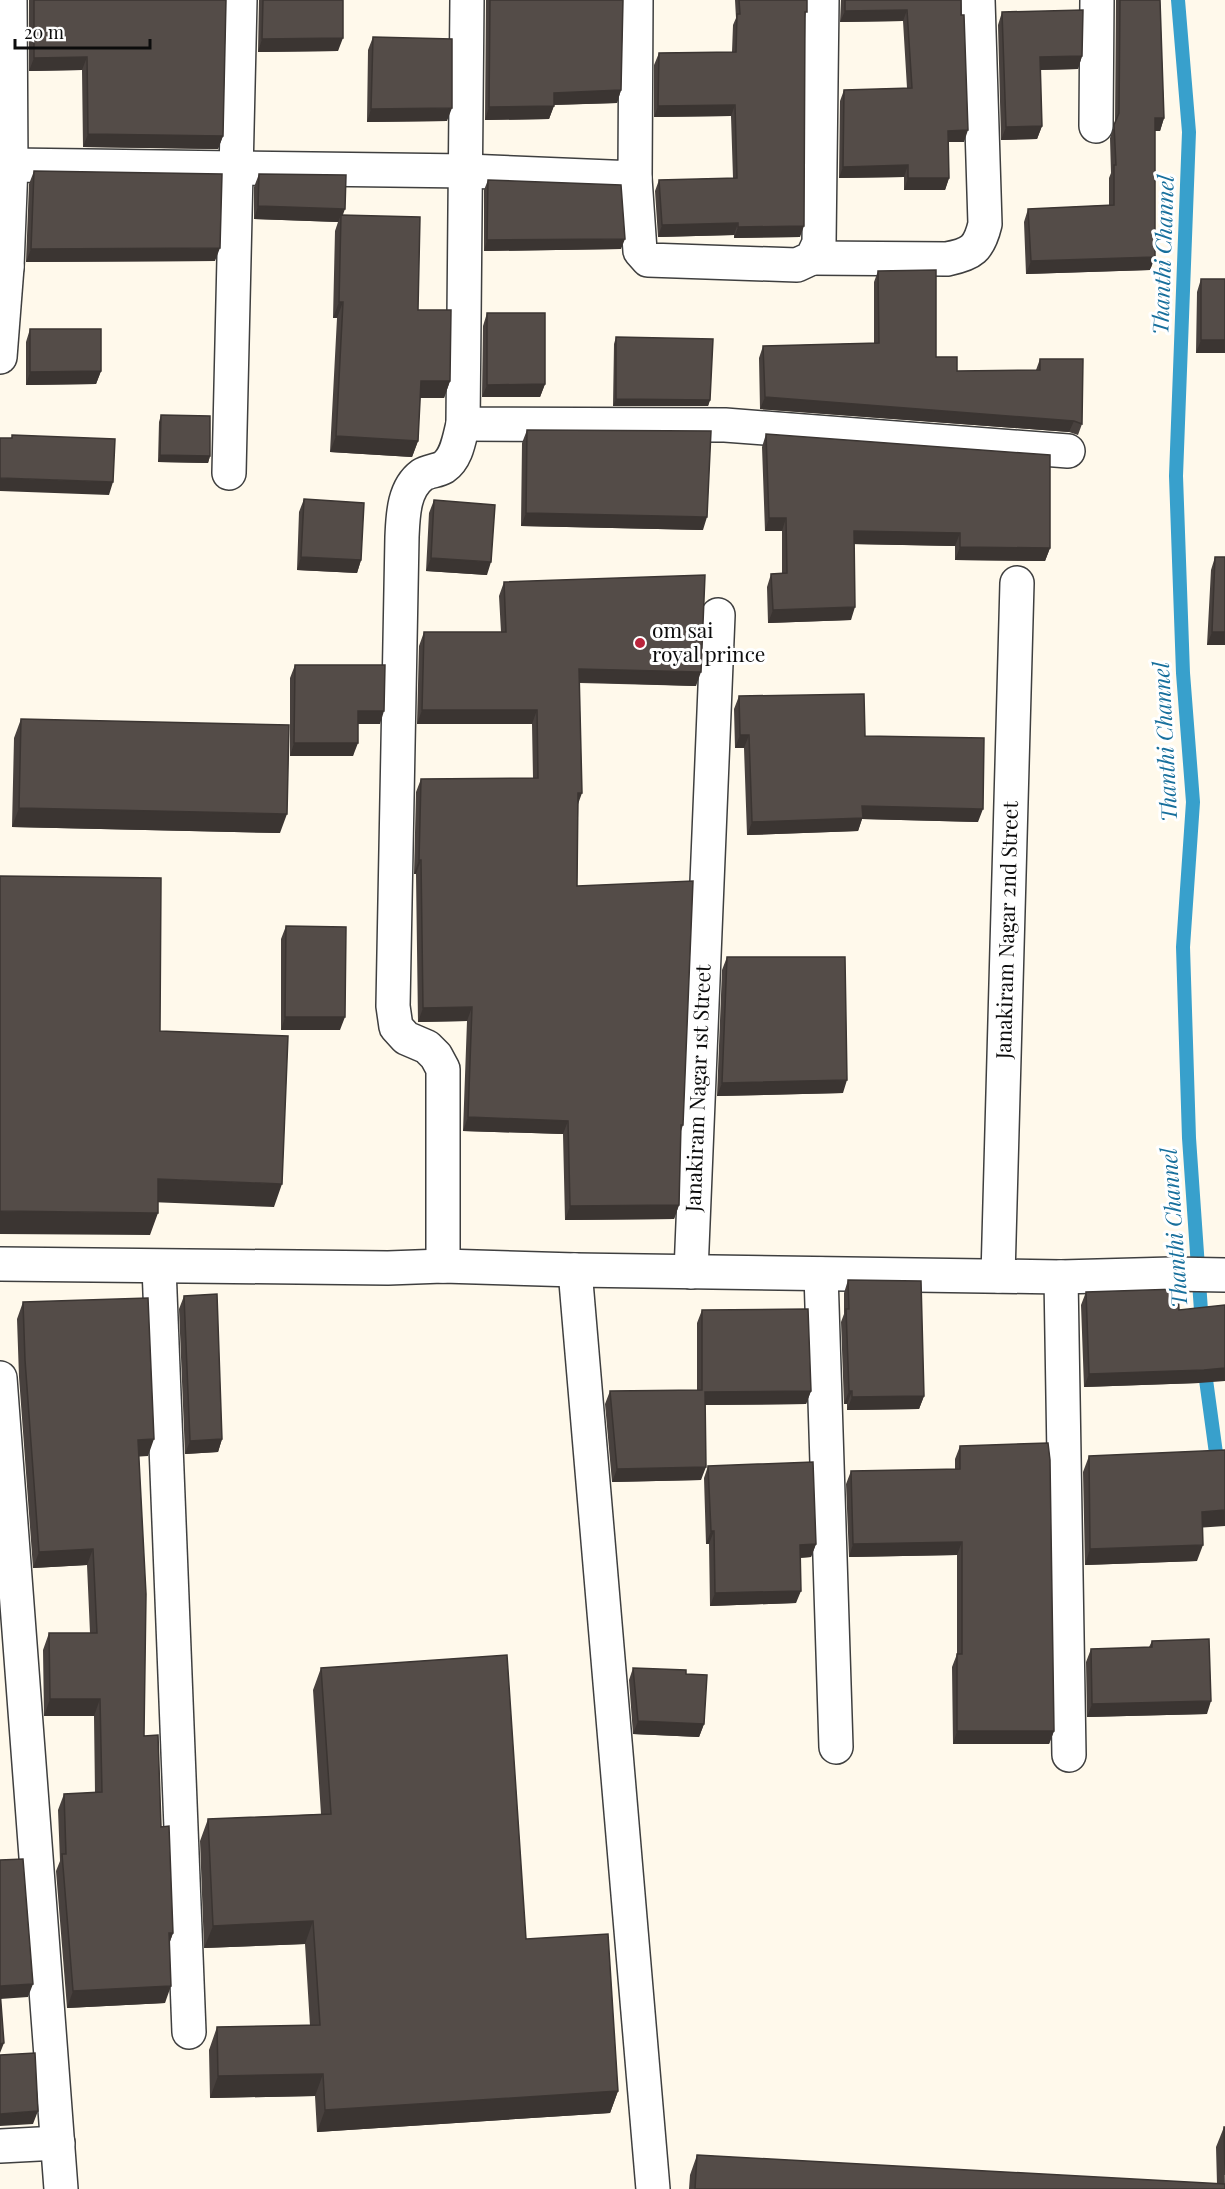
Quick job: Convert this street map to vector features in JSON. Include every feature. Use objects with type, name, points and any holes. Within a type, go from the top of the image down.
[{"type":"street","points":[[0,357],[10,165],[10,0]]},
{"type":"street","points":[[229,473],[240,0]]},
{"type":"street","points":[[443,1266],[443,1069],[436,1056],[427,1047],[406,1038],[396,1027],[393,1006],[403,514],[408,493],[421,476],[444,467],[456,452],[463,424],[467,0]]},
{"type":"street","points":[[636,0],[635,178],[640,251],[648,260],[796,265],[812,258],[947,259],[975,250],[982,238],[985,224],[978,0]]},
{"type":"street","points":[[812,258],[819,243],[822,0]]},
{"type":"street","points":[[1096,126],[1097,0]]},
{"type":"street","points":[[10,165],[467,171],[635,178]]},
{"type":"street","points":[[463,424],[725,425],[1068,451]]},
{"type":"street","name":"Janakiram Nagar 2nd Street","points":[[998,1276],[1017,583]]},
{"type":"street","name":"Janakiram Nagar 1st Street","points":[[691,1272],[718,615]]},
{"type":"street","points":[[0,1264],[159,1267],[388,1268],[443,1266],[1060,1277],[1222,1274]]},
{"type":"street","points":[[159,1267],[189,2032]]},
{"type":"street","points":[[574,1270],[653,2189]]},
{"type":"street","points":[[820,1274],[836,1747]]},
{"type":"street","points":[[1060,1277],[1069,1755]]},
{"type":"street","points":[[0,1378],[61,2189]]},
{"type":"street","points":[[0,2146],[58,2143]]},
{"type":"building","points":[[34,0],[226,0],[223,136],[88,134],[87,57],[34,58]]},
{"type":"building","points":[[263,0],[343,0],[343,38],[262,39]]},
{"type":"building","points":[[490,0],[623,0],[621,90],[554,93],[554,106],[489,107]]},
{"type":"building","points":[[739,0],[807,0],[807,12],[805,12],[804,226],[738,227],[738,223],[662,225],[659,180],[737,178],[735,105],[658,106],[659,53],[736,52],[737,14],[740,14]]},
{"type":"building","points":[[845,0],[961,0],[961,15],[964,15],[968,130],[948,131],[949,178],[908,178],[908,165],[843,167],[844,90],[912,88],[907,10],[845,11]]},
{"type":"building","points":[[1120,0],[1160,0],[1164,118],[1155,118],[1155,257],[1031,261],[1028,209],[1114,205],[1114,165],[1116,165],[1114,125],[1119,113]]},
{"type":"building","points":[[1083,10],[1082,56],[1040,57],[1042,126],[1006,127],[1002,12]]},
{"type":"building","points":[[373,37],[452,39],[452,108],[371,109]]},
{"type":"building","points":[[34,171],[222,174],[220,248],[31,249]]},
{"type":"building","points":[[259,174],[346,175],[345,209],[258,206]]},
{"type":"building","points":[[488,180],[621,185],[625,239],[487,240]]},
{"type":"building","points":[[341,215],[420,217],[418,310],[451,310],[450,381],[421,381],[418,441],[336,436],[343,302],[339,302]]},
{"type":"building","points":[[936,270],[936,357],[957,357],[957,371],[1040,370],[1040,359],[1083,359],[1082,424],[1074,421],[765,397],[763,346],[879,343],[878,271]]},
{"type":"building","points":[[1201,279],[1225,279],[1225,340],[1201,340]]},
{"type":"building","points":[[487,313],[545,313],[545,384],[487,385]]},
{"type":"building","points":[[30,329],[101,329],[101,371],[30,372]]},
{"type":"building","points":[[616,337],[713,339],[710,400],[616,399]]},
{"type":"building","points":[[161,415],[210,416],[210,456],[160,455]]},
{"type":"building","points":[[527,430],[711,431],[707,517],[526,513]]},
{"type":"building","points":[[766,434],[1050,455],[1050,548],[960,547],[960,533],[854,531],[855,607],[773,610],[771,574],[787,573],[786,518],[769,518]]},
{"type":"building","points":[[12,435],[115,439],[113,482],[0,478],[0,438],[12,438]]},
{"type":"building","points":[[304,499],[364,503],[361,560],[301,557]]},
{"type":"building","points":[[434,500],[495,505],[491,562],[431,558]]},
{"type":"building","points":[[1215,557],[1225,557],[1225,632],[1212,632]]},
{"type":"building","points":[[705,575],[701,672],[579,669],[582,793],[578,793],[577,886],[693,881],[679,1205],[570,1206],[568,1121],[468,1117],[472,1007],[423,1008],[421,860],[419,860],[421,779],[538,778],[537,710],[422,710],[424,632],[506,632],[504,582]]},
{"type":"building","points":[[295,665],[385,665],[384,711],[358,711],[358,743],[294,743]]},
{"type":"building","points":[[864,694],[865,736],[984,738],[983,809],[862,806],[863,818],[752,822],[749,735],[740,735],[739,696]]},
{"type":"building","points":[[21,719],[289,725],[287,814],[19,808]]},
{"type":"building","points":[[0,876],[161,878],[160,1031],[288,1036],[282,1184],[158,1179],[158,1213],[0,1211]]},
{"type":"building","points":[[286,926],[346,927],[345,1017],[285,1017]]},
{"type":"building","points":[[727,957],[845,957],[847,1080],[722,1083]]},
{"type":"building","points":[[848,1280],[921,1281],[924,1396],[852,1397],[852,1391],[849,1391],[846,1309],[849,1309]]},
{"type":"building","points":[[1178,1289],[1179,1310],[1225,1305],[1225,1368],[1089,1374],[1086,1292]]},
{"type":"building","points":[[217,1294],[222,1439],[190,1441],[184,1296]]},
{"type":"building","points":[[148,1298],[154,1439],[138,1440],[146,1594],[144,1736],[158,1735],[161,1827],[169,1826],[173,1933],[169,1933],[171,1986],[73,1991],[62,1854],[66,1854],[64,1794],[102,1792],[100,1699],[50,1699],[49,1633],[97,1633],[93,1549],[39,1552],[23,1302]]},
{"type":"building","points":[[808,1309],[811,1391],[705,1392],[706,1467],[617,1469],[610,1391],[702,1390],[702,1310]]},
{"type":"building","points":[[1048,1443],[1054,1731],[957,1731],[957,1654],[962,1654],[962,1542],[853,1544],[851,1471],[960,1469],[960,1446]]},
{"type":"building","points":[[1225,1450],[1225,1510],[1202,1512],[1203,1545],[1090,1549],[1089,1456]]},
{"type":"building","points":[[813,1462],[816,1544],[800,1545],[801,1591],[715,1593],[714,1531],[711,1531],[708,1466]]},
{"type":"building","points":[[1209,1639],[1211,1701],[1092,1704],[1091,1649],[1152,1647],[1152,1641]]},
{"type":"building","points":[[507,1655],[526,1939],[608,1934],[618,2091],[325,2110],[323,2074],[218,2076],[217,2027],[320,2025],[313,1921],[213,1926],[208,1819],[331,1814],[321,1668]]},
{"type":"building","points":[[633,1668],[686,1670],[686,1674],[707,1675],[704,1724],[638,1721]]},
{"type":"building","points":[[23,1859],[33,1984],[0,1986],[0,1860]]},
{"type":"building","points":[[0,1990],[4,2043],[0,2044]]},
{"type":"building","points":[[35,2053],[38,2111],[0,2114],[0,2055]]},
{"type":"building","points":[[1224,2127],[1225,2127],[1225,2175]]},
{"type":"building","points":[[697,2155],[1225,2184],[1225,2189],[695,2189]]},
{"type":"waterway","name":"Thanthi Channel","points":[[1178,0],[1189,132],[1176,476],[1183,673],[1193,802],[1183,947],[1189,1138],[1202,1325]]},
{"type":"waterway","name":"Thanthi Channel","points":[[1204,1365],[1218,1468]]},
{"type":"place","name":"om sai royal prince","points":[[640,643]]}]
